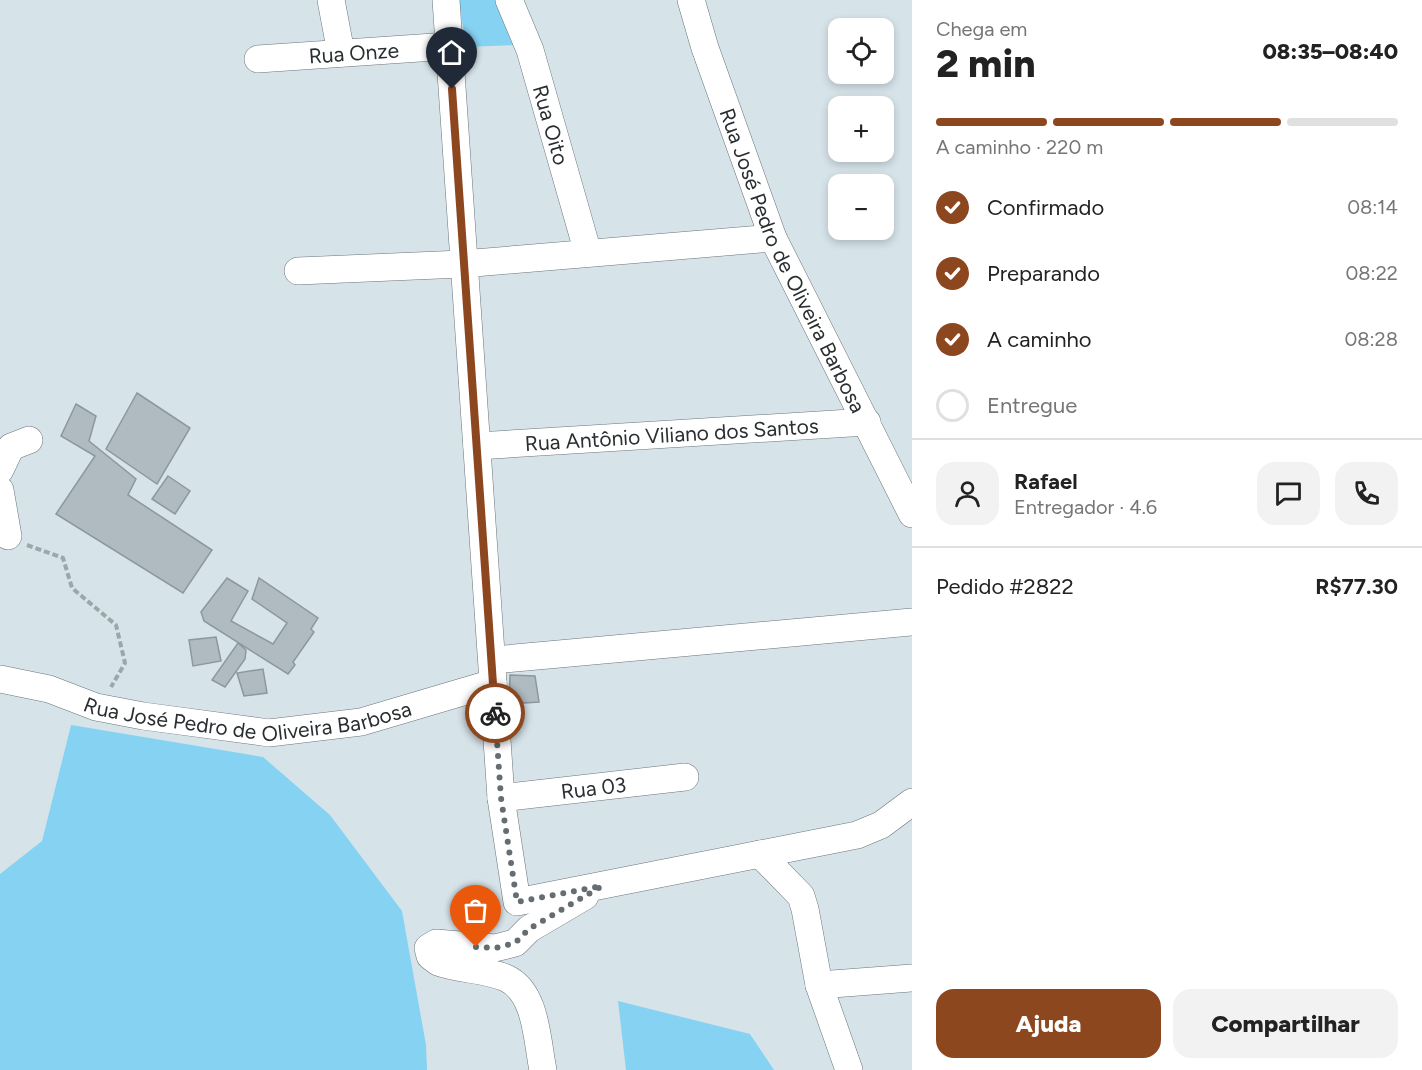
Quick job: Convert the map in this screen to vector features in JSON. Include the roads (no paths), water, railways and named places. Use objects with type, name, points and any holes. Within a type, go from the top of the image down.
[{"type":"street","points":[[331,0],[340,53]]},
{"type":"street","points":[[446,0],[462,264],[501,798],[517,902],[857,835],[881,825],[912,802]]},
{"type":"street","name":"Rua Oito","points":[[509,0],[530,50],[588,253]]},
{"type":"street","name":"Rua José Pedro de Oliveira Barbosa","points":[[691,0],[705,48],[772,238],[912,514]]},
{"type":"street","name":"Rua Onze","points":[[258,59],[449,46]]},
{"type":"street","points":[[298,272],[462,264],[772,238]]},
{"type":"street","name":"Rua Antônio Viliano dos Santos","points":[[477,446],[867,422]]},
{"type":"street","points":[[0,470],[11,447],[29,440]]},
{"type":"street","points":[[0,490],[8,536]]},
{"type":"street","name":"Rua José Pedro de Oliveira Barbosa","points":[[0,680],[49,689],[96,707],[150,717],[269,733],[361,722],[493,671],[912,622]]},
{"type":"street","name":"Rua 03","points":[[501,798],[685,777]]},
{"type":"street","points":[[760,854],[801,896],[806,909],[819,984],[849,1070]]},
{"type":"street","points":[[543,1070],[529,1002],[520,988],[507,978],[438,962],[430,956],[428,948],[436,944],[495,948],[515,943],[529,929],[602,886]]},
{"type":"street","points":[[819,984],[912,978]]}]
